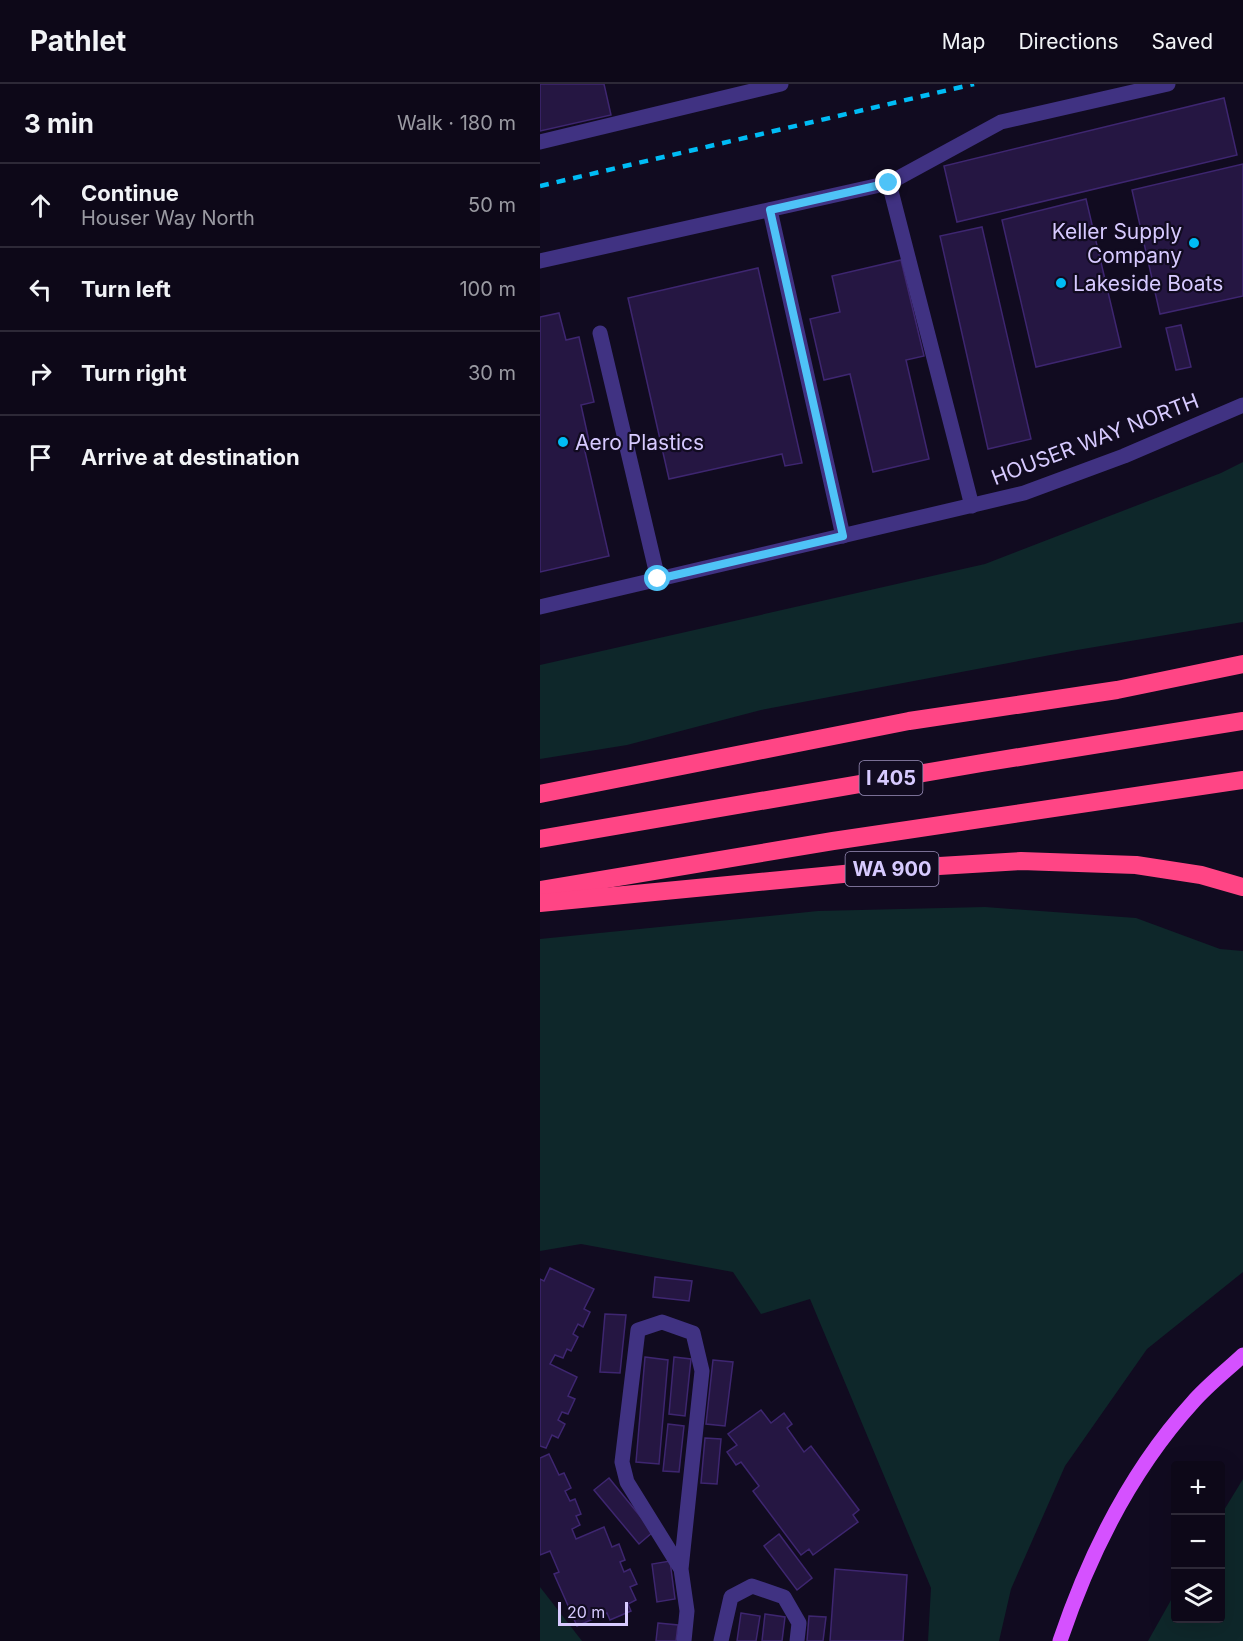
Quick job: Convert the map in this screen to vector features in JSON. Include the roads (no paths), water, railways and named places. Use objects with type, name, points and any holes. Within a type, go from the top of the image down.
[{"type":"highway","points":[[540,794],[898,723],[1118,690],[1243,664]]},
{"type":"highway","name":"I 405","points":[[540,839],[1243,721]]},
{"type":"highway","points":[[540,890],[833,841],[1243,780]]},
{"type":"highway","name":"WA 900","points":[[540,903],[906,868],[1021,861],[1136,864],[1201,875],[1243,887]]},
{"type":"main road","points":[[1060,1641],[1090,1564],[1111,1520],[1153,1452],[1193,1402],[1243,1355]]},
{"type":"street","points":[[540,142],[781,84]]},
{"type":"street","points":[[540,261],[889,183],[1001,122],[1168,84]]},
{"type":"street","points":[[889,183],[972,506]]},
{"type":"street","points":[[770,210],[843,536]]},
{"type":"street","points":[[600,333],[658,579]]},
{"type":"street","name":"HOUSER WAY NORTH","points":[[540,607],[972,506],[1035,489],[1124,456],[1243,405]]},
{"type":"street","points":[[681,1569],[627,1482],[622,1462],[638,1329],[662,1322],[693,1333],[702,1371],[681,1569],[687,1611],[684,1641]]},
{"type":"street","points":[[722,1641],[732,1597],[752,1586],[784,1597],[799,1623],[797,1641]]},
{"type":"railway","points":[[540,186],[974,84]]},
{"type":"place","name":"Keller Supply Company","points":[[1194,243]]},
{"type":"place","name":"Lakeside Boats","points":[[1061,283]]},
{"type":"place","name":"Aero Plastics","points":[[563,442]]}]
